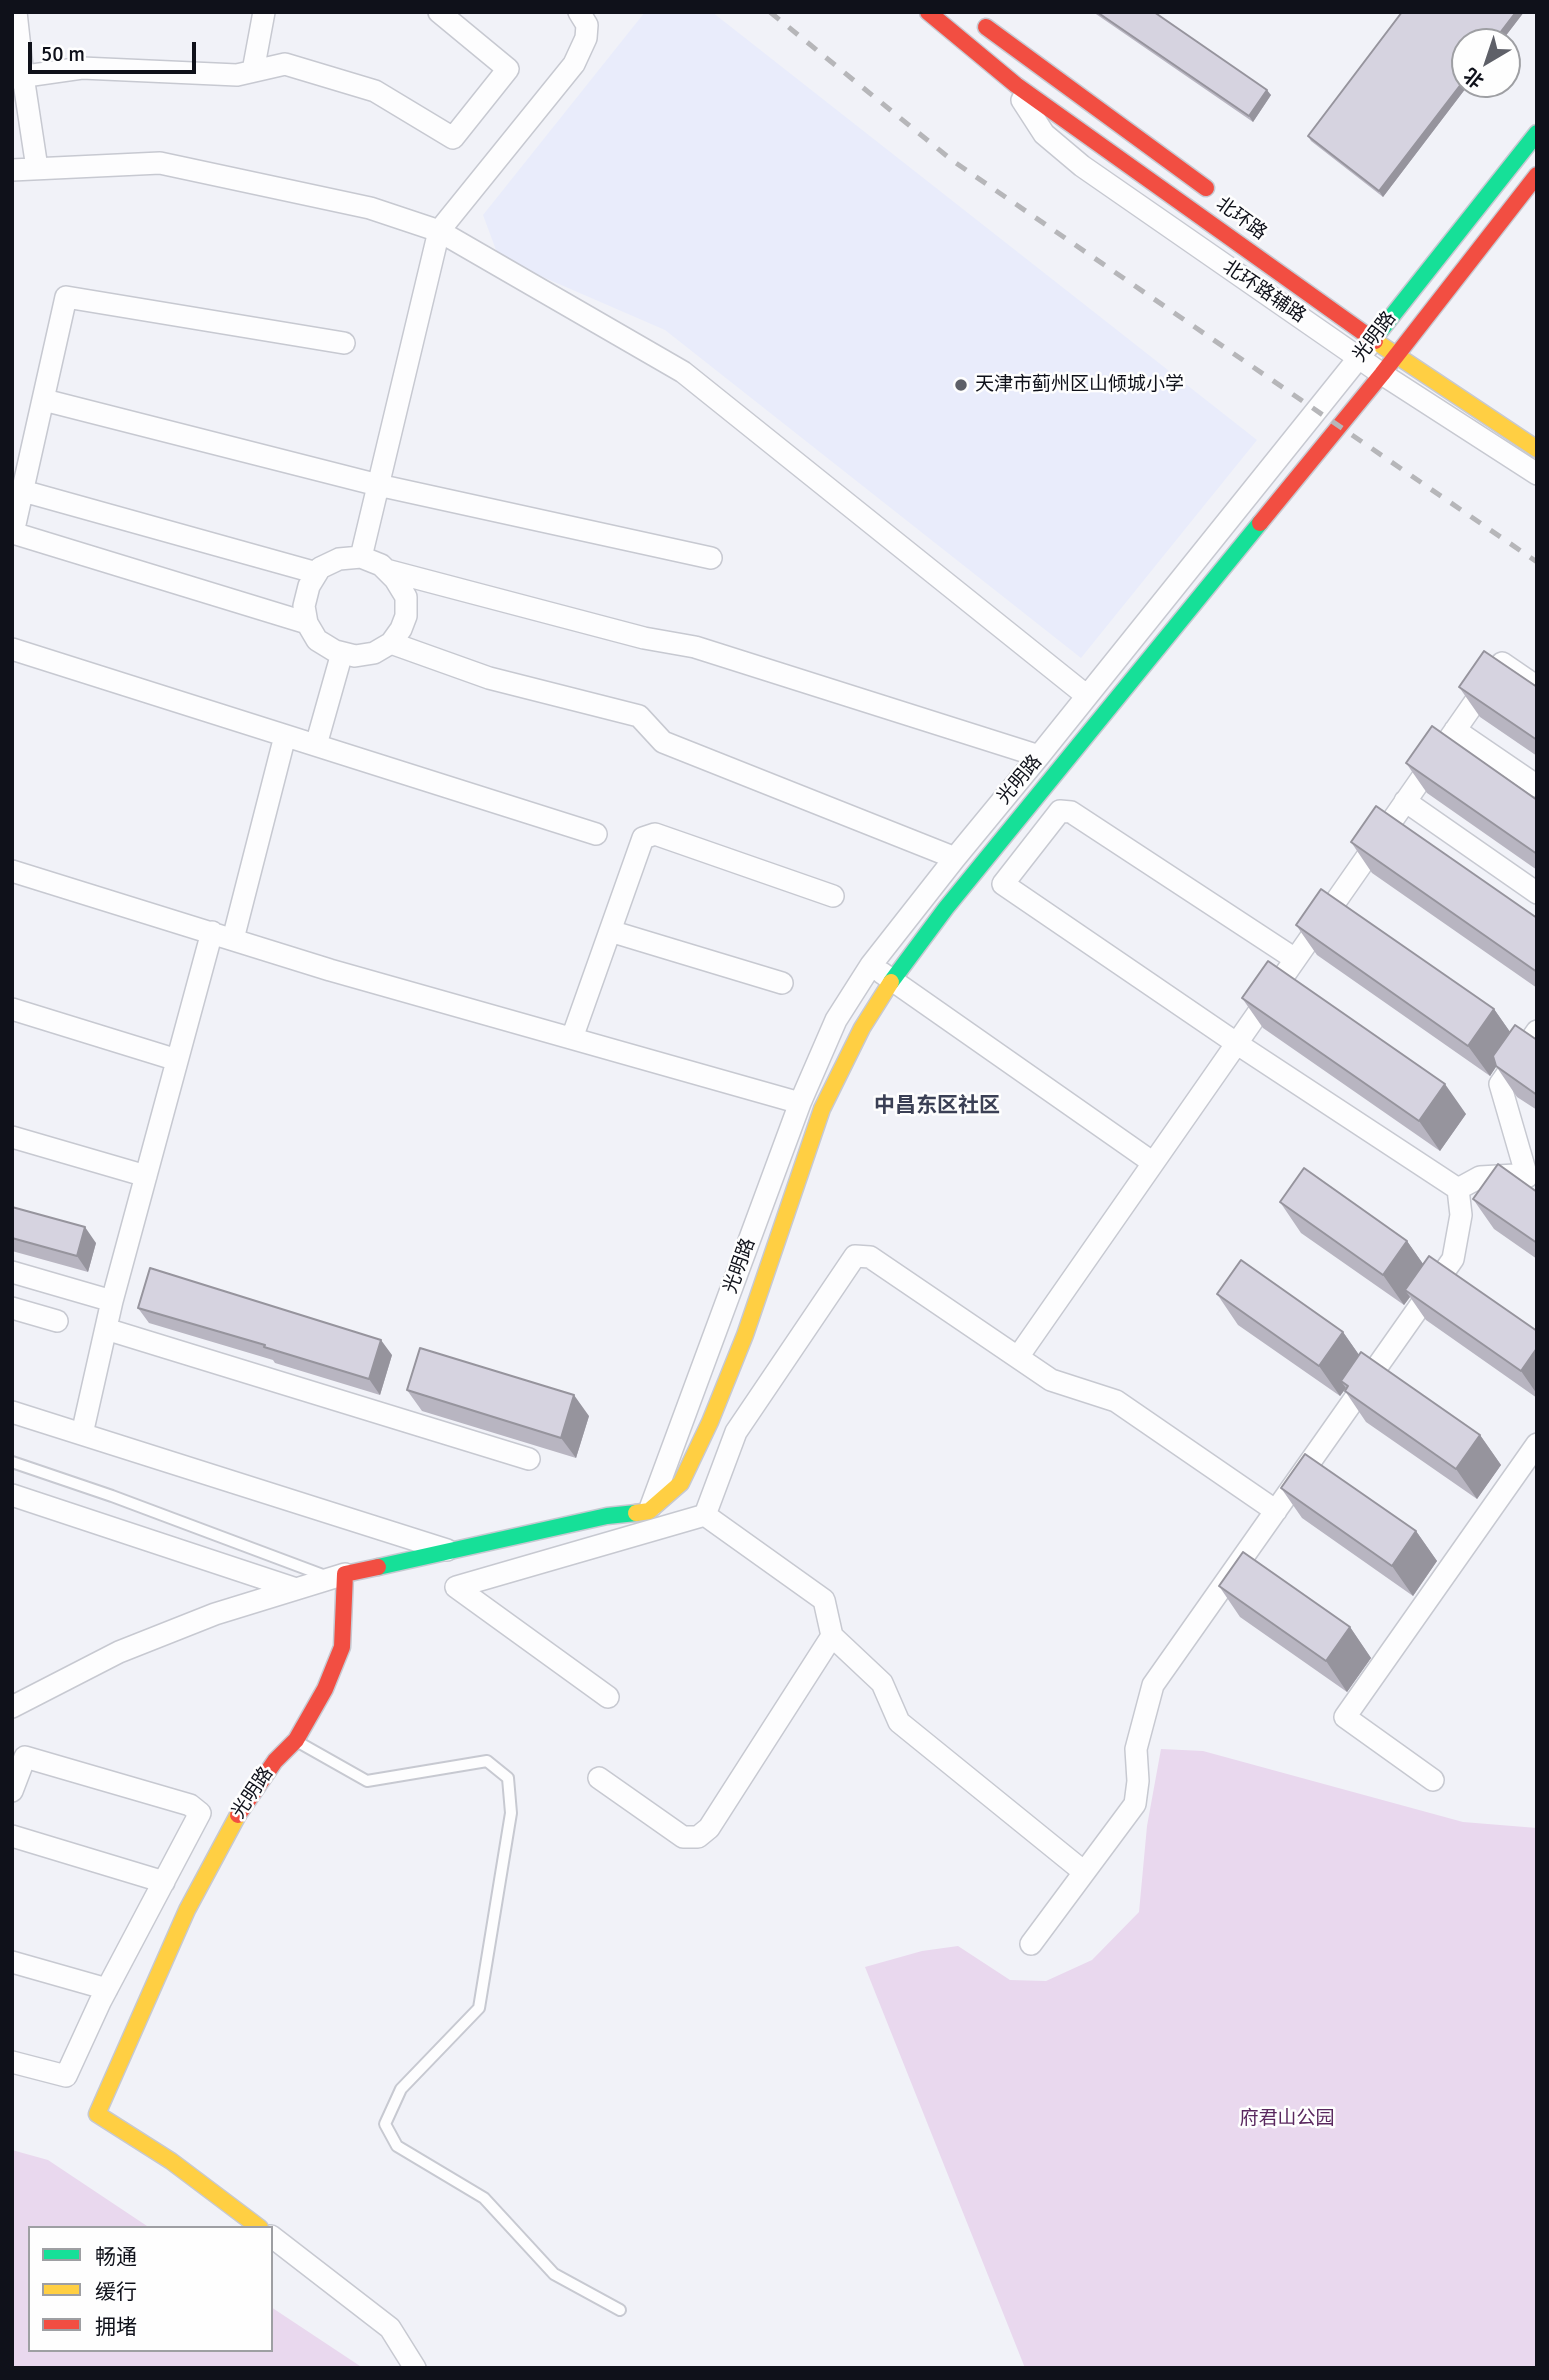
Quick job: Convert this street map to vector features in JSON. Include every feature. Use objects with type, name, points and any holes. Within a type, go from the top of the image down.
[{"type":"main road","name":"北环路","points":[[928,12],[1016,85],[1373,340],[1537,449]]},
{"type":"main road","name":"北环路","points":[[978,20],[1008,45],[1220,198]]},
{"type":"main road","name":"光明路","points":[[1373,340],[1382,314],[1537,132]]},
{"type":"main road","name":"光明路","points":[[649,1511],[681,1483],[710,1422],[745,1335],[822,1109],[862,1028],[892,981],[946,908],[1396,356],[1417,340],[1537,175]]},
{"type":"main road","points":[[1382,314],[1417,340]]},
{"type":"main road","points":[[338,1576],[607,1516],[649,1511]]},
{"type":"main road","name":"光明路","points":[[257,2226],[171,2161],[97,2114],[187,1910],[226,1834],[263,1778],[296,1740],[326,1689],[342,1647],[338,1576]]},
{"type":"street","points":[[16,12],[17,77],[37,168]]},
{"type":"street","points":[[253,71],[264,12]]},
{"type":"street","points":[[17,77],[82,68],[237,75],[285,64],[375,90],[453,138],[508,69],[439,12]]},
{"type":"street","points":[[361,557],[439,231],[574,64],[586,38],[587,25],[579,12]]},
{"type":"street","name":"北环路辅路","points":[[1016,85],[1032,117],[1060,149],[1382,374],[1537,474]]},
{"type":"street","points":[[12,170],[160,163],[370,208],[439,231],[683,372],[1087,695]]},
{"type":"street","points":[[307,623],[13,533],[66,297],[344,343]]},
{"type":"street","name":"光明路","points":[[649,1511],[800,1103],[836,1020],[871,965],[955,858],[1373,340]]},
{"type":"street","points":[[44,400],[378,485],[711,558]]},
{"type":"street","points":[[23,491],[317,573]]},
{"type":"street","points":[[361,557],[381,565],[395,579],[406,597],[406,616],[391,643],[374,653],[355,656],[342,653],[317,640],[307,623],[304,606],[309,586],[320,568],[339,559],[361,557]]},
{"type":"street","points":[[386,570],[644,638],[695,647],[1040,756]]},
{"type":"street","points":[[391,643],[489,678],[639,716],[663,741],[955,858]]},
{"type":"street","points":[[12,649],[596,834]]},
{"type":"street","points":[[316,745],[342,653]]},
{"type":"street","points":[[1017,1357],[1502,663],[1537,687]]},
{"type":"street","points":[[1455,730],[1537,786]]},
{"type":"street","points":[[233,939],[285,736]]},
{"type":"street","points":[[1405,801],[1537,893]]},
{"type":"street","points":[[1295,959],[1071,812],[1060,811],[1003,884],[1236,1043],[1458,1189]]},
{"type":"street","points":[[572,1038],[643,838],[655,834],[832,896]]},
{"type":"street","points":[[12,871],[330,970],[800,1103]]},
{"type":"street","points":[[610,931],[782,983]]},
{"type":"street","points":[[82,1434],[112,1301],[212,932]]},
{"type":"street","points":[[871,965],[1152,1162]]},
{"type":"street","points":[[12,1009],[177,1060]]},
{"type":"street","points":[[1532,1181],[1500,1084],[1537,1031]]},
{"type":"street","points":[[12,1137],[146,1176]]},
{"type":"street","points":[[1458,1189],[1479,1177],[1509,1173],[1532,1181]]},
{"type":"street","points":[[1031,1944],[1135,1804],[1138,1781],[1136,1749],[1153,1685],[1453,1259],[1461,1215],[1458,1189]]},
{"type":"street","points":[[705,1515],[736,1432],[855,1256],[870,1257],[1051,1380],[1116,1401],[1276,1511]]},
{"type":"street","points":[[12,1272],[112,1301]]},
{"type":"street","points":[[12,1308],[57,1321]]},
{"type":"street","points":[[106,1329],[529,1459]]},
{"type":"street","points":[[12,1412],[449,1550]]},
{"type":"street","points":[[1433,1780],[1345,1717],[1537,1444]]},
{"type":"street","points":[[12,1495],[296,1589]]},
{"type":"street","points":[[705,1515],[824,1600],[832,1636],[882,1683],[899,1721],[1084,1872]]},
{"type":"street","points":[[608,1698],[456,1587],[705,1515]]},
{"type":"street","points":[[12,1707],[118,1652],[215,1614],[338,1576]]},
{"type":"street","points":[[598,1778],[683,1837],[698,1837],[709,1828],[832,1636]]},
{"type":"street","points":[[12,1791],[25,1757],[190,1805],[200,1813],[107,1989],[66,2077],[12,2062]]},
{"type":"street","points":[[12,1836],[164,1882]]},
{"type":"street","points":[[12,1962],[107,1989]]},
{"type":"street","points":[[273,2238],[390,2328],[415,2368]]},
{"type":"lane","points":[[12,1462],[338,1576]]},
{"type":"lane","points":[[296,1740],[367,1781],[487,1761],[508,1778],[511,1813],[479,2008],[401,2089],[385,2124],[397,2146],[485,2198],[554,2274],[620,2310]]},
{"type":"shaded area","name":"天津市蓟州区山倾城小学","points":[[645,12],[712,12],[1257,440],[1081,658],[665,330],[499,258],[483,215]]},
{"type":"green space","name":"府君山公园","points":[[1161,1749],[1203,1751],[1463,1822],[1537,1828],[1537,2368],[1025,2368],[865,1967],[922,1951],[958,1946],[1010,1980],[1046,1981],[1092,1960],[1139,1912],[1147,1826]]},
{"type":"green space","points":[[12,2150],[48,2160],[147,2226],[28,2226],[28,2352],[273,2352],[273,2308],[363,2368],[12,2368]]},
{"type":"building","points":[[1097,12],[1154,12],[1267,90],[1249,116]]},
{"type":"building","points":[[1402,12],[1516,12],[1504,28],[1451,28],[1451,97],[1379,191],[1308,136]]},
{"type":"building","points":[[1484,651],[1537,687],[1537,740],[1459,687]]},
{"type":"building","points":[[1432,726],[1537,800],[1537,854],[1406,763]]},
{"type":"building","points":[[1376,806],[1537,918],[1537,972],[1351,842]]},
{"type":"building","points":[[1321,889],[1494,1009],[1468,1046],[1296,925]]},
{"type":"building","points":[[1268,961],[1445,1084],[1419,1121],[1242,998]]},
{"type":"building","points":[[1515,1025],[1537,1040],[1537,1095],[1496,1066],[1493,1056]]},
{"type":"building","points":[[1498,1164],[1537,1192],[1537,1243],[1473,1199]]},
{"type":"building","points":[[1304,1168],[1407,1241],[1383,1275],[1280,1202]]},
{"type":"building","points":[[12,1207],[85,1227],[77,1256],[12,1238]]},
{"type":"building","points":[[1429,1256],[1537,1331],[1537,1348],[1521,1371],[1405,1290]]},
{"type":"building","points":[[1241,1260],[1343,1332],[1319,1366],[1217,1294]]},
{"type":"building","points":[[150,1268],[381,1340],[369,1379],[138,1308]]},
{"type":"building","points":[[420,1348],[574,1395],[561,1438],[407,1390]]},
{"type":"building","points":[[1361,1352],[1480,1435],[1456,1469],[1345,1391],[1348,1386],[1341,1381]]},
{"type":"building","points":[[1305,1454],[1416,1531],[1392,1566],[1281,1488]]},
{"type":"building","points":[[1243,1552],[1350,1627],[1326,1661],[1219,1586]]},
{"type":"railway","points":[[770,12],[953,161],[1537,562]]},
{"type":"traffic: fast","points":[[1373,340],[1537,133]]},
{"type":"traffic: fast","points":[[891,982],[946,908],[1260,523]]},
{"type":"traffic: fast","points":[[378,1567],[607,1516],[636,1513]]},
{"type":"traffic: slow","points":[[1375,341],[1537,449]]},
{"type":"traffic: slow","points":[[636,1513],[649,1511],[681,1483],[710,1422],[745,1335],[822,1109],[862,1028],[891,982]]},
{"type":"traffic: slow","points":[[238,1815],[187,1910],[97,2114],[171,2161],[257,2226]]},
{"type":"traffic: jam","points":[[928,12],[1016,85],[1375,341]]},
{"type":"traffic: jam","points":[[986,27],[1206,188]]},
{"type":"traffic: jam","points":[[1260,523],[1382,374],[1537,175]]},
{"type":"traffic: jam","points":[[238,1815],[275,1761],[296,1740],[325,1689],[342,1647],[345,1574],[378,1567]]},
{"type":"place","name":"天津市蓟州区山倾城小学","points":[[961,385]]},
{"type":"district","name":"中昌东区社区","points":[[937,1106]]}]
